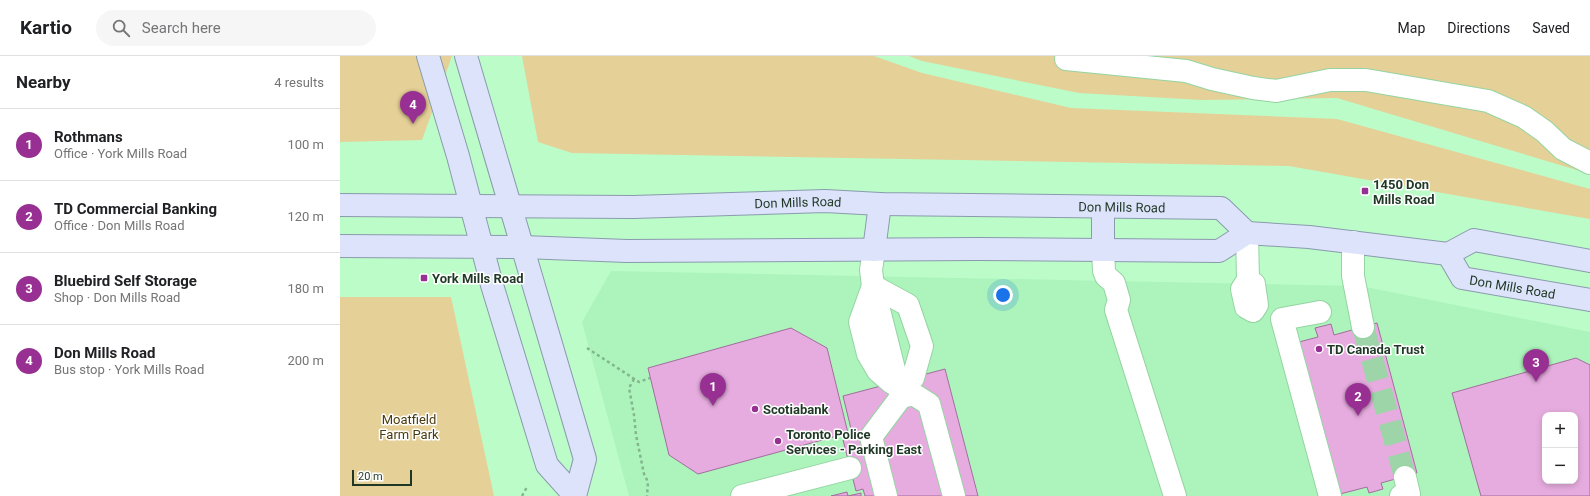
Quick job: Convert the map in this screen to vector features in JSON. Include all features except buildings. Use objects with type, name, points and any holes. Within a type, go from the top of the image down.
[{"type":"main road","points":[[428,56],[492,285],[547,465],[575,496]]},
{"type":"main road","points":[[466,56],[585,459],[575,496]]},
{"type":"main road","name":"Don Mills Road","points":[[340,205],[633,207],[825,201],[880,204],[1221,208],[1247,233]]},
{"type":"main road","points":[[874,250],[880,204]]},
{"type":"main road","points":[[1103,207],[1103,250]]},
{"type":"main road","points":[[340,246],[523,247],[627,251],[1219,251],[1247,233],[1353,242],[1448,254],[1474,240],[1590,261]]},
{"type":"main road","name":"Don Mills Road","points":[[1448,254],[1462,278],[1590,300]]},
{"type":"lane","points":[[1066,59],[1186,71],[1252,88],[1276,91],[1330,80],[1366,80],[1488,101],[1524,117],[1544,131],[1563,149],[1590,163]]},
{"type":"lane","points":[[1247,233],[1248,280]]},
{"type":"lane","points":[[1353,242],[1353,276],[1363,327]]},
{"type":"lane","points":[[874,250],[871,270],[873,286],[896,390],[871,437],[886,496]]},
{"type":"lane","points":[[1103,250],[1106,276],[1101,285],[1107,305],[1116,310],[1175,496]]},
{"type":"lane","points":[[873,286],[908,305],[922,346],[913,378]]},
{"type":"lane","points":[[1320,312],[1282,319],[1330,496]]},
{"type":"lane","points":[[896,390],[913,394],[929,404],[954,496]]},
{"type":"lane","points":[[742,496],[850,468]]},
{"type":"path","points":[[587,348],[639,382],[650,378]]},
{"type":"path","points":[[634,379],[629,388],[636,435],[644,474],[648,482],[647,496]]},
{"type":"path","points":[[522,496],[527,487]]},
{"type":"shaded area","points":[[611,271],[1361,286],[1590,332],[1590,496],[629,496],[582,322]]},
{"type":"green space","points":[[340,56],[452,56],[422,140],[340,142]]},
{"type":"green space","points":[[522,56],[874,56],[922,73],[1071,108],[1337,119],[1590,189],[1590,219],[1289,166],[572,153],[538,142]]},
{"type":"green space","points":[[909,56],[1590,56],[1590,174],[1337,98],[1202,100],[1079,93],[922,61]]},
{"type":"green space","name":"Moatfield Farm Park","points":[[340,297],[451,297],[494,496],[340,496]]},
{"type":"tunnel","points":[[1363,327],[1405,477]]},
{"type":"place","name":"Don Mills Road","points":[[413,124]]},
{"type":"place","name":"1450 Don Mills Road","points":[[1365,191]]},
{"type":"place","name":"York Mills Road","points":[[424,278]]},
{"type":"place","name":"TD Canada Trust","points":[[1319,349]]},
{"type":"place","name":"Bluebird Self Storage","points":[[1536,382]]},
{"type":"place","name":"Rothmans","points":[[713,406]]},
{"type":"place","name":"Scotiabank","points":[[755,409]]},
{"type":"place","name":"TD Commercial Banking","points":[[1358,416]]},
{"type":"place","name":"Toronto Police Services - Parking East","points":[[778,441]]}]
